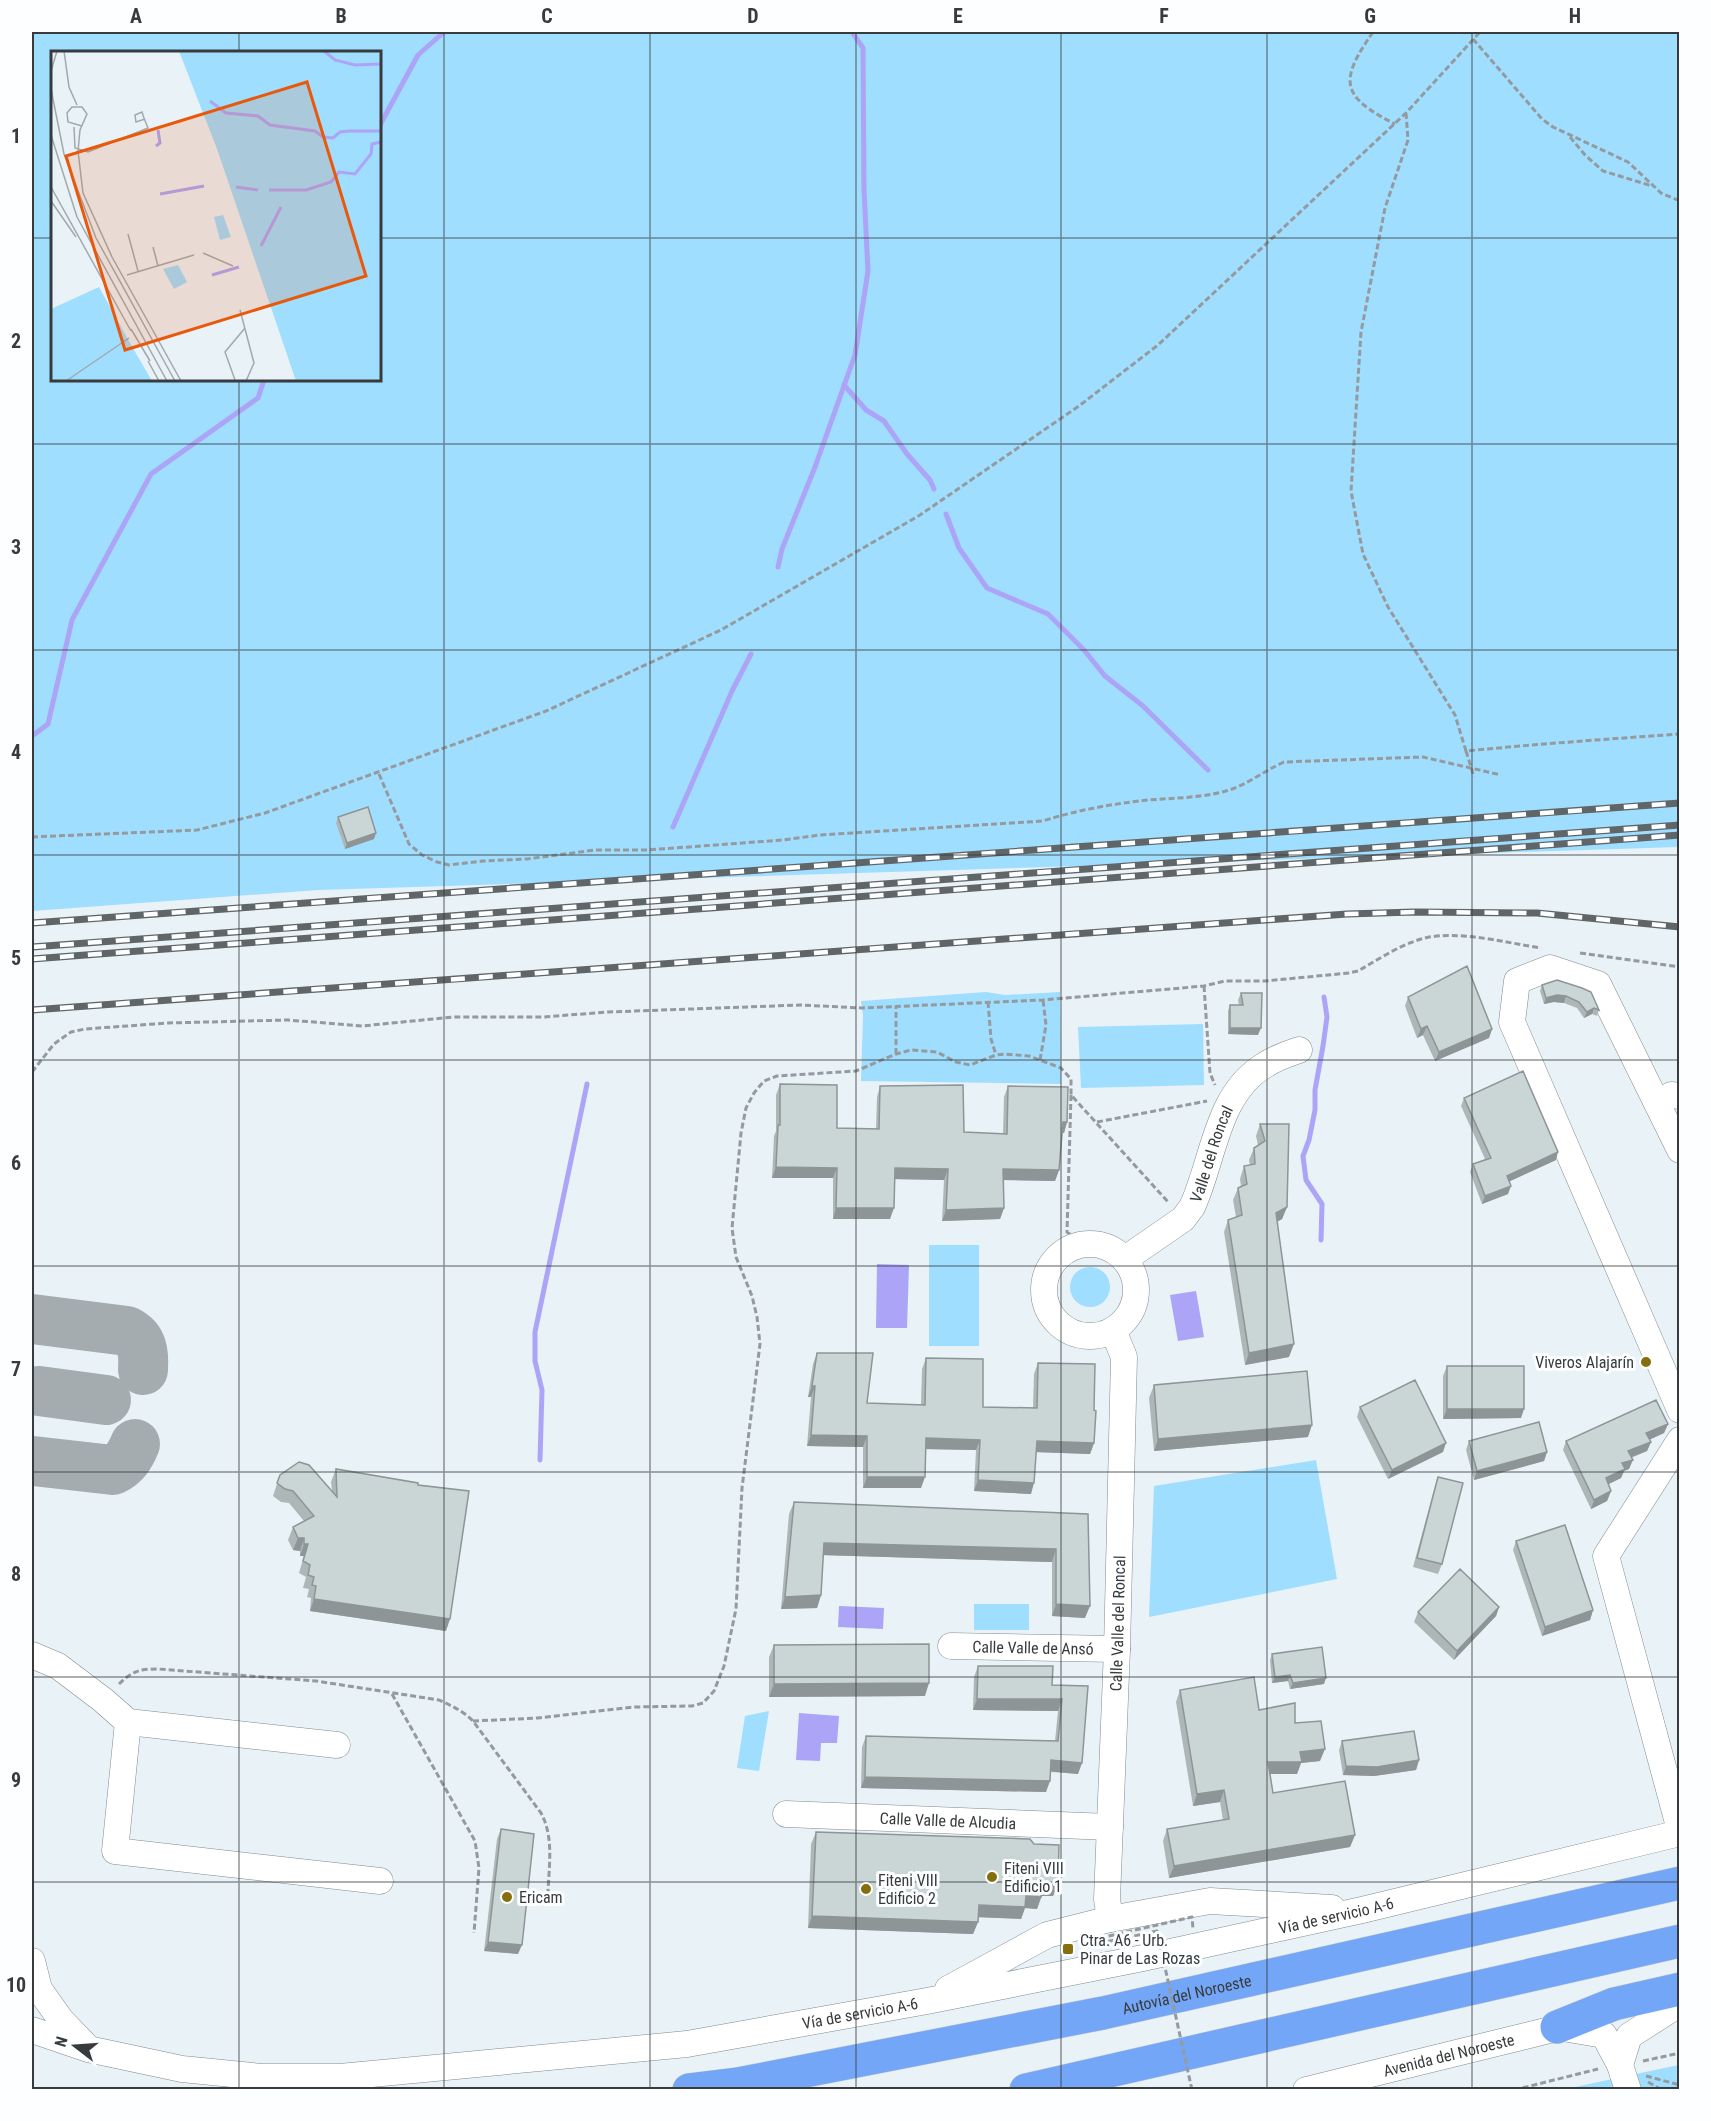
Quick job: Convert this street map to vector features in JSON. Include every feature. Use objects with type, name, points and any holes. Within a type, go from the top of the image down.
[{"type":"highway","points":[[1386,1949],[1680,1862]]},
{"type":"highway","name":"Autovía del Noroeste","points":[[690,2090],[738,2084],[1091,2016],[1680,1884]]},
{"type":"highway","points":[[1026,2090],[1680,1941]]},
{"type":"highway","points":[[1557,2027],[1614,2004],[1680,1989]]},
{"type":"street","points":[[1680,1149],[1598,984],[1550,968],[1517,981],[1512,1022],[1680,1410]]},
{"type":"street","name":"Valle del Roncal","points":[[1125,1259],[1183,1219],[1192,1207],[1227,1107],[1227,1092],[1264,1065],[1299,1050]]},
{"type":"street","points":[[1083,1244],[1098,1244],[1113,1250],[1125,1259],[1132,1270],[1136,1284],[1136,1297],[1132,1310],[1124,1322],[1101,1335],[1088,1336],[1074,1334],[1052,1317],[1044,1287],[1048,1272],[1056,1259],[1068,1249],[1083,1244]]},
{"type":"street","name":"Calle Valle del Roncal","points":[[1110,1919],[1107,1899],[1124,1357],[1113,1330]]},
{"type":"street","points":[[1680,1440],[1606,1556],[1680,1831]]},
{"type":"street","name":"Calle Valle de Ansó","points":[[951,1646],[1116,1649]]},
{"type":"street","points":[[32,1655],[58,1666],[128,1722],[337,1745]]},
{"type":"street","points":[[128,1722],[115,1851],[381,1881]]},
{"type":"street","name":"Calle Valle de Alcudia","points":[[786,1814],[1110,1827]]},
{"type":"street","name":"Vía de servicio A-6","points":[[32,2030],[88,2049],[182,2069],[262,2077],[340,2077],[687,2044],[927,2001],[1143,1958],[1362,1910],[1680,1831]]},
{"type":"street","points":[[927,2001],[1047,1935],[1110,1919],[1210,1901],[1362,1910]]},
{"type":"street","points":[[32,1961],[39,1989],[61,2020],[88,2049]]},
{"type":"street","points":[[1557,2027],[1679,2003]]},
{"type":"street","points":[[1627,2071],[1629,2036],[1679,2003]]},
{"type":"street","points":[[1557,2027],[1604,2036],[1627,2071]]},
{"type":"street","name":"Avenida del Noroeste","points":[[1306,2090],[1557,2027]]},
{"type":"path","points":[[1373,32],[1350,71],[1351,90],[1370,111],[1395,124]]},
{"type":"path","points":[[32,837],[197,830],[265,813],[546,711],[721,630],[920,515],[1079,406],[1158,345],[1395,124],[1480,32]]},
{"type":"path","points":[[1473,39],[1542,119],[1628,162],[1661,193],[1680,201]]},
{"type":"path","points":[[1406,113],[1408,140],[1385,208],[1361,332],[1352,491],[1363,554],[1388,607],[1455,715],[1474,777]]},
{"type":"path","points":[[1568,134],[1585,155],[1603,171],[1653,186]]},
{"type":"path","points":[[1466,751],[1602,741],[1627,736],[1680,734]]},
{"type":"path","points":[[379,773],[409,844],[422,855],[449,865],[528,859],[595,850],[648,850],[820,835],[1043,821],[1114,804],[1190,798],[1227,791],[1251,781],[1284,762],[1423,757],[1501,776]]},
{"type":"path","points":[[32,1072],[54,1044],[71,1032],[85,1029],[168,1023],[288,1020],[362,1026],[453,1017],[543,1017],[608,1011],[801,1005],[862,1008],[1043,1000],[1204,986],[1225,981],[1265,981],[1358,971],[1398,949],[1425,938],[1437,936],[1552,949]]},
{"type":"path","points":[[1575,952],[1680,967]]},
{"type":"path","points":[[1204,986],[1210,1073],[1215,1085],[1227,1092]]},
{"type":"path","points":[[1040,1060],[1046,1032],[1043,1000]]},
{"type":"path","points":[[988,1002],[991,1039],[996,1055]]},
{"type":"path","points":[[896,1006],[896,1054]]},
{"type":"path","points":[[473,1721],[538,1718],[633,1707],[692,1706],[703,1703],[714,1691],[724,1666],[736,1609],[742,1488],[760,1344],[758,1317],[736,1257],[732,1228],[741,1133],[746,1108],[764,1080],[777,1076],[856,1071],[911,1050],[937,1052],[956,1062],[970,1065],[996,1055],[1016,1054],[1061,1068],[1071,1079],[1067,1232],[1083,1244]]},
{"type":"path","points":[[1097,1122],[1208,1101],[1227,1092]]},
{"type":"path","points":[[1071,1095],[1183,1219]]},
{"type":"path","points":[[103,1700],[128,1674],[138,1669],[158,1669],[316,1682],[439,1701],[464,1712],[473,1721],[541,1813],[548,1826],[550,1838],[548,1892]]},
{"type":"path","points":[[391,1694],[476,1840],[479,1868],[474,1934]]},
{"type":"path","points":[[1192,2090],[1157,1932],[1101,1943],[1100,1938],[1192,1917],[1193,1929]]},
{"type":"path","points":[[1514,2090],[1594,2068],[1627,2071],[1680,2054]]},
{"type":"shaded area","points":[[32,32],[1679,32],[1679,847],[318,890],[32,911]]},
{"type":"shaded area","points":[[986,992],[1005,995],[1060,992],[1061,1084],[861,1081],[863,1015],[861,1001]]},
{"type":"shaded area","points":[[1203,1024],[1204,1085],[1081,1088],[1078,1027]]},
{"type":"shaded area","points":[[929,1245],[979,1245],[979,1346],[929,1346]]},
{"type":"shaded area","points":[[877,1264],[909,1265],[907,1328],[876,1328]]},
{"type":"shaded area","points":[[1090,1267],[1098,1268],[1104,1273],[1109,1279],[1109,1295],[1104,1301],[1098,1306],[1090,1307],[1082,1306],[1076,1301],[1071,1295],[1070,1287],[1071,1279],[1076,1273],[1082,1268]]},
{"type":"shaded area","points":[[1196,1291],[1204,1337],[1178,1341],[1170,1295]]},
{"type":"shaded area","points":[[1316,1460],[1337,1579],[1149,1617],[1154,1486]]},
{"type":"shaded area","points":[[974,1604],[1029,1604],[1029,1630],[974,1630]]},
{"type":"shaded area","points":[[839,1606],[884,1608],[883,1629],[838,1627]]},
{"type":"shaded area","points":[[769,1711],[759,1771],[737,1768],[745,1716]]},
{"type":"shaded area","points":[[799,1713],[839,1716],[837,1743],[821,1743],[820,1761],[796,1760]]},
{"type":"shaded area","points":[[1679,2065],[1679,2089],[1561,2090],[1669,2067]]},
{"type":"building","points":[[368,807],[376,833],[347,843],[338,817]]},
{"type":"building","points":[[1467,966],[1492,1029],[1439,1052],[1427,1026],[1421,1029],[1408,997]]},
{"type":"building","points":[[1557,980],[1591,992],[1599,1010],[1594,1008],[1587,1012],[1579,1002],[1566,996],[1557,995],[1546,998],[1542,985]]},
{"type":"building","points":[[1241,993],[1262,993],[1261,1028],[1230,1028],[1230,1005],[1243,1005]]},
{"type":"building","points":[[1523,1071],[1558,1152],[1507,1176],[1511,1186],[1485,1196],[1473,1164],[1491,1158],[1464,1098]]},
{"type":"building","points":[[780,1084],[837,1085],[837,1128],[879,1129],[880,1086],[963,1085],[964,1132],[1007,1134],[1008,1086],[1068,1087],[1067,1122],[1063,1122],[1059,1170],[1003,1169],[1004,1208],[946,1210],[948,1169],[895,1168],[894,1208],[836,1208],[837,1168],[776,1167],[778,1125],[780,1125]]},
{"type":"building","points":[[1260,1124],[1289,1124],[1287,1207],[1276,1213],[1294,1344],[1249,1353],[1228,1220],[1242,1215],[1238,1188],[1247,1184],[1244,1166],[1255,1164],[1254,1148],[1265,1141]]},
{"type":"building","points":[[817,1353],[873,1353],[867,1403],[925,1405],[926,1358],[983,1359],[983,1407],[1037,1408],[1038,1363],[1095,1364],[1094,1443],[1037,1441],[1034,1483],[978,1480],[980,1440],[926,1438],[925,1477],[867,1477],[867,1436],[811,1435],[815,1386],[812,1386]]},
{"type":"building","points":[[1447,1366],[1524,1366],[1524,1409],[1447,1409]]},
{"type":"building","points":[[1307,1371],[1312,1425],[1158,1439],[1154,1385]]},
{"type":"building","points":[[1415,1380],[1446,1443],[1392,1470],[1360,1407]]},
{"type":"building","points":[[1656,1400],[1668,1424],[1646,1433],[1651,1442],[1628,1451],[1633,1460],[1622,1463],[1625,1469],[1606,1478],[1611,1491],[1594,1500],[1566,1441]]},
{"type":"building","points":[[1539,1422],[1547,1452],[1477,1471],[1469,1441]]},
{"type":"building","points":[[299,1462],[309,1465],[337,1497],[336,1469],[418,1483],[418,1485],[469,1491],[450,1619],[314,1599],[316,1586],[312,1585],[314,1577],[308,1575],[310,1565],[303,1561],[308,1544],[304,1544],[304,1538],[298,1538],[293,1527],[314,1516],[293,1491],[277,1483],[280,1475]]},
{"type":"building","points":[[1438,1477],[1463,1483],[1442,1564],[1417,1558]]},
{"type":"building","points":[[794,1502],[1088,1514],[1090,1606],[1056,1604],[1056,1549],[824,1543],[821,1595],[785,1597]]},
{"type":"building","points":[[1565,1525],[1593,1610],[1545,1627],[1516,1541]]},
{"type":"building","points":[[1460,1569],[1499,1607],[1457,1651],[1418,1612]]},
{"type":"building","points":[[929,1644],[929,1683],[774,1684],[774,1645]]},
{"type":"building","points":[[1322,1647],[1326,1678],[1293,1683],[1290,1675],[1275,1677],[1272,1654]]},
{"type":"building","points":[[978,1666],[1053,1666],[1052,1685],[1088,1686],[1082,1763],[1051,1760],[1050,1781],[865,1777],[866,1736],[1058,1741],[1062,1699],[977,1699]]},
{"type":"building","points":[[1254,1677],[1259,1710],[1295,1703],[1295,1723],[1321,1721],[1325,1749],[1300,1752],[1302,1762],[1268,1762],[1273,1793],[1345,1781],[1355,1835],[1174,1866],[1167,1829],[1229,1819],[1224,1790],[1197,1794],[1180,1690]]},
{"type":"building","points":[[1414,1731],[1419,1760],[1377,1767],[1346,1766],[1342,1741]]},
{"type":"building","name":"Ericam","points":[[501,1829],[534,1834],[522,1945],[488,1942]]},
{"type":"building","points":[[816,1832],[1030,1839],[1034,1844],[1059,1845],[1058,1884],[1042,1884],[1041,1897],[1026,1896],[1025,1907],[979,1905],[978,1922],[812,1916]]},
{"type":"waterway","points":[[381,123],[418,55],[444,32]]},
{"type":"waterway","points":[[778,567],[782,549],[815,467],[855,355],[868,271],[864,190],[863,48],[852,32]]},
{"type":"waterway","points":[[32,736],[48,724],[72,620],[151,474],[258,398],[264,381]]},
{"type":"waterway","points":[[844,385],[866,410],[884,421],[907,454],[930,480],[934,489]]},
{"type":"waterway","points":[[946,514],[959,548],[987,588],[1048,614],[1084,650],[1105,676],[1143,706],[1208,770]]},
{"type":"waterway","points":[[673,827],[732,691],[751,654]]},
{"type":"waterway","points":[[1321,1240],[1322,1204],[1306,1180],[1303,1156],[1315,1110],[1315,1090],[1327,1017],[1324,997]]},
{"type":"waterway","points":[[540,1460],[542,1390],[535,1361],[535,1332],[587,1084]]},
{"type":"taxiway","points":[[32,1319],[127,1331],[139,1342],[143,1370]]},
{"type":"taxiway","points":[[39,1391],[106,1400]]},
{"type":"taxiway","points":[[33,1461],[113,1470],[127,1459],[135,1444]]},
{"type":"railway","points":[[32,923],[1680,803]]},
{"type":"railway","points":[[32,947],[1680,825]]},
{"type":"railway","points":[[32,959],[1680,835]]},
{"type":"railway","points":[[32,1010],[1347,914],[1537,913],[1680,927]]},
{"type":"place","name":"Viveros Alajarín","points":[[1646,1362]]},
{"type":"place","name":"Fiteni VIII Edificio 1","points":[[992,1877]]},
{"type":"place","name":"Fiteni VIII Edificio 2","points":[[866,1889]]},
{"type":"place","name":"Ericam","points":[[507,1897]]},
{"type":"place","name":"Ctra. A6 - Urb. Pinar de Las Rozas","points":[[1068,1949]]}]
